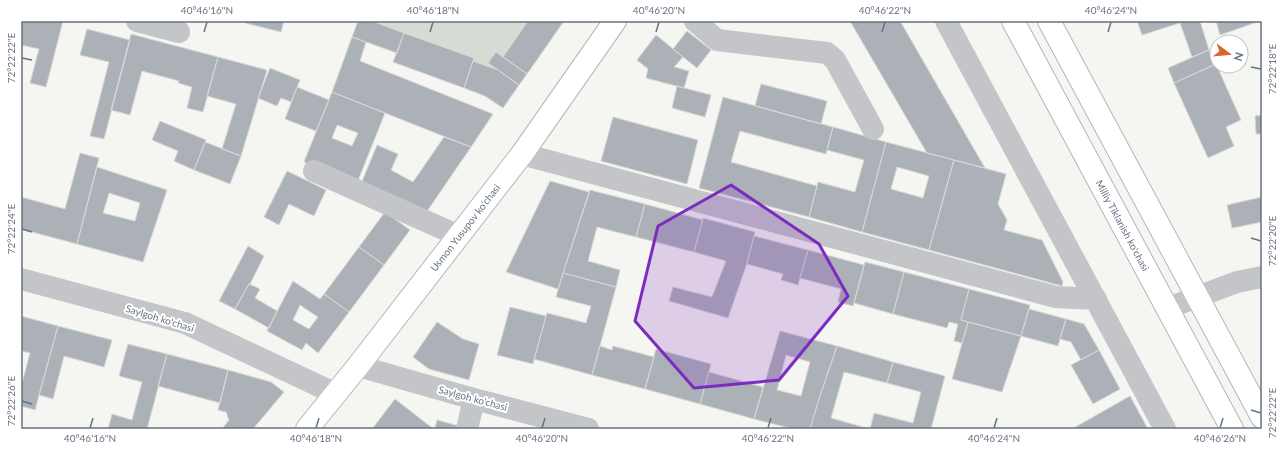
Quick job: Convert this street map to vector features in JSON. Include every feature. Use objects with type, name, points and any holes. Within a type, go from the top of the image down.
[{"type":"main road","name":"Usmon Yusupov ko'chasi","points":[[307,429],[358,366],[522,154],[615,21]]},
{"type":"main road","name":"Milliy Tiklanish ko'chasi","points":[[1013,21],[1232,429]]},
{"type":"main road","points":[[1049,21],[1262,417]]},
{"type":"street","points":[[137,21],[179,32]]},
{"type":"street","points":[[695,21],[717,40],[827,53],[835,60],[873,128]]},
{"type":"street","points":[[946,21],[1165,429]]},
{"type":"street","points":[[522,154],[1056,297],[1096,299]]},
{"type":"street","points":[[314,171],[459,236]]},
{"type":"street","points":[[1168,308],[1237,282],[1262,277]]},
{"type":"street","name":"Saylgoh ko'chasi","points":[[21,279],[185,323],[336,394]]},
{"type":"street","name":"Saylgoh ko'chasi","points":[[358,366],[588,429]]},
{"type":"street","points":[[467,429],[474,399]]},
{"type":"highlighted area","points":[[731,185],[819,244],[848,296],[779,380],[694,388],[635,321],[658,226]]},
{"type":"shaded area","points":[[372,21],[528,21],[503,57],[496,52],[489,63],[498,70],[473,61],[474,58]]},
{"type":"building","points":[[21,21],[63,21],[46,87],[30,83],[39,49],[21,45]]},
{"type":"building","points":[[245,21],[284,21],[281,32],[245,23]]},
{"type":"building","points":[[358,21],[372,21],[404,33],[397,53],[352,37]]},
{"type":"building","points":[[528,21],[564,21],[527,74],[503,57]]},
{"type":"building","points":[[850,21],[900,21],[985,168],[927,153]]},
{"type":"building","points":[[1137,21],[1200,21],[1209,50],[1192,57],[1180,23],[1142,35]]},
{"type":"building","points":[[1216,21],[1260,21],[1223,34],[1220,34]]},
{"type":"building","points":[[87,29],[130,40],[104,139],[90,136],[109,62],[80,55]]},
{"type":"building","points":[[687,31],[711,50],[697,68],[673,49]]},
{"type":"building","points":[[404,33],[474,58],[464,88],[393,62]]},
{"type":"building","points":[[131,34],[218,57],[203,112],[187,108],[192,87],[178,83],[179,81],[142,71],[130,115],[111,110]]},
{"type":"building","points":[[656,35],[683,57],[674,67],[689,71],[684,88],[646,78],[648,69],[637,60]]},
{"type":"building","points":[[352,37],[366,42],[360,61],[493,114],[471,147],[332,92]]},
{"type":"building","points":[[1209,50],[1209,67],[1174,83],[1168,68]]},
{"type":"building","points":[[496,52],[527,74],[519,85],[488,63]]},
{"type":"building","points":[[218,57],[267,70],[241,156],[222,149],[236,104],[207,96]]},
{"type":"building","points":[[473,61],[498,70],[519,85],[503,108],[485,96],[464,88]]},
{"type":"building","points":[[1209,67],[1209,74],[1220,74],[1241,120],[1226,127],[1234,146],[1208,158],[1174,83]]},
{"type":"building","points":[[270,68],[300,80],[291,102],[281,98],[277,106],[258,98]]},
{"type":"building","points":[[761,84],[827,101],[821,124],[755,106]]},
{"type":"building","points":[[677,86],[711,95],[705,117],[672,108]]},
{"type":"building","points":[[297,87],[329,100],[316,131],[285,119]]},
{"type":"building","points":[[332,92],[385,113],[357,183],[304,162]],"holes":[[[337,125],[358,133],[352,146],[332,138]]]},
{"type":"building","points":[[723,97],[833,127],[826,154],[740,131],[731,162],[817,186],[809,217],[699,188]]},
{"type":"building","points":[[1262,115],[1262,134],[1256,134],[1255,116]]},
{"type":"building","points":[[613,117],[698,140],[687,184],[601,161]]},
{"type":"building","points":[[160,121],[206,140],[194,170],[174,161],[178,151],[152,140]]},
{"type":"building","points":[[833,127],[886,142],[862,232],[809,217],[818,182],[855,192],[864,160],[827,150]]},
{"type":"building","points":[[444,137],[471,147],[423,217],[361,184],[377,145],[398,154],[391,170],[413,182]]},
{"type":"building","points":[[205,142],[241,156],[230,184],[194,170]]},
{"type":"building","points":[[886,142],[954,160],[929,250],[862,232]],"holes":[[[897,167],[929,176],[923,198],[891,189]]]},
{"type":"building","points":[[80,153],[99,158],[77,244],[21,229],[21,197],[65,209]]},
{"type":"building","points":[[954,160],[1006,174],[998,204],[1007,220],[1004,230],[1042,240],[1063,282],[1062,286],[929,250]]},
{"type":"building","points":[[97,167],[167,190],[143,262],[77,244]],"holes":[[[109,193],[140,203],[135,221],[103,213]]]},
{"type":"building","points":[[287,171],[326,190],[314,216],[289,204],[279,225],[264,217]]},
{"type":"building","points":[[550,181],[589,192],[558,289],[506,272]]},
{"type":"building","points":[[590,190],[645,204],[636,237],[597,227],[588,261],[620,270],[616,287],[563,273]]},
{"type":"building","points":[[1262,197],[1262,222],[1232,228],[1227,205]]},
{"type":"building","points":[[645,204],[703,220],[694,252],[636,237]]},
{"type":"building","points":[[385,212],[410,230],[384,265],[359,247]]},
{"type":"building","points":[[703,218],[755,232],[746,266],[728,318],[669,301],[673,287],[712,297],[726,261],[694,252]]},
{"type":"building","points":[[754,236],[808,250],[798,285],[781,280],[783,274],[747,264]]},
{"type":"building","points":[[248,246],[264,256],[235,309],[219,301]]},
{"type":"building","points":[[359,247],[384,265],[349,312],[324,294]]},
{"type":"building","points":[[808,250],[864,265],[853,306],[838,302],[841,289],[800,278]]},
{"type":"building","points":[[865,262],[904,272],[893,314],[854,303]]},
{"type":"building","points":[[904,272],[969,289],[961,320],[968,322],[962,343],[954,341],[958,324],[949,322],[947,328],[893,314]]},
{"type":"building","points":[[563,273],[616,287],[592,375],[534,359],[547,313],[586,323],[591,306],[556,297]]},
{"type":"building","points":[[293,281],[320,299],[324,294],[349,312],[318,353],[306,343],[302,350],[267,331]],"holes":[[[300,305],[318,317],[309,329],[293,320]]]},
{"type":"building","points":[[249,284],[260,289],[255,298],[277,311],[269,328],[235,309]]},
{"type":"building","points":[[969,289],[1030,305],[1021,336],[961,320]]},
{"type":"building","points":[[510,307],[546,316],[533,364],[497,355]]},
{"type":"building","points":[[1029,309],[1066,319],[1058,346],[1021,336]]},
{"type":"building","points":[[21,316],[58,326],[35,410],[21,406],[21,387],[30,353],[21,351]]},
{"type":"building","points":[[1066,319],[1084,324],[1099,350],[1081,360],[1071,342],[1060,339]]},
{"type":"building","points":[[437,322],[463,339],[479,344],[469,380],[429,369],[413,357]]},
{"type":"building","points":[[968,322],[1021,336],[1002,392],[952,379]]},
{"type":"building","points":[[58,326],[112,340],[104,367],[64,356],[53,399],[39,395]]},
{"type":"building","points":[[780,331],[837,346],[810,429],[793,429],[754,419]],"holes":[[[786,355],[810,362],[801,396],[777,390]]]},
{"type":"building","points":[[128,344],[167,354],[147,429],[108,429],[112,414],[132,420],[142,382],[119,376]]},
{"type":"building","points":[[600,346],[612,350],[613,346],[654,357],[645,389],[592,375]]},
{"type":"building","points":[[837,346],[893,362],[887,383],[844,372],[831,418],[870,429],[810,429]]},
{"type":"building","points":[[656,349],[711,364],[700,404],[645,389]]},
{"type":"building","points":[[1099,350],[1120,389],[1093,404],[1071,365]]},
{"type":"building","points":[[167,354],[228,370],[220,403],[158,386]]},
{"type":"building","points":[[893,362],[945,376],[931,429],[870,429],[874,413],[913,423],[921,392],[887,383]]},
{"type":"building","points":[[228,370],[271,382],[284,392],[253,429],[222,429],[229,420],[226,412],[218,410]]},
{"type":"building","points":[[709,372],[763,387],[754,419],[700,404]]},
{"type":"building","points":[[1130,396],[1148,429],[1072,429]]},
{"type":"building","points":[[395,399],[431,427],[435,428],[437,420],[459,426],[458,429],[372,429]]}]
